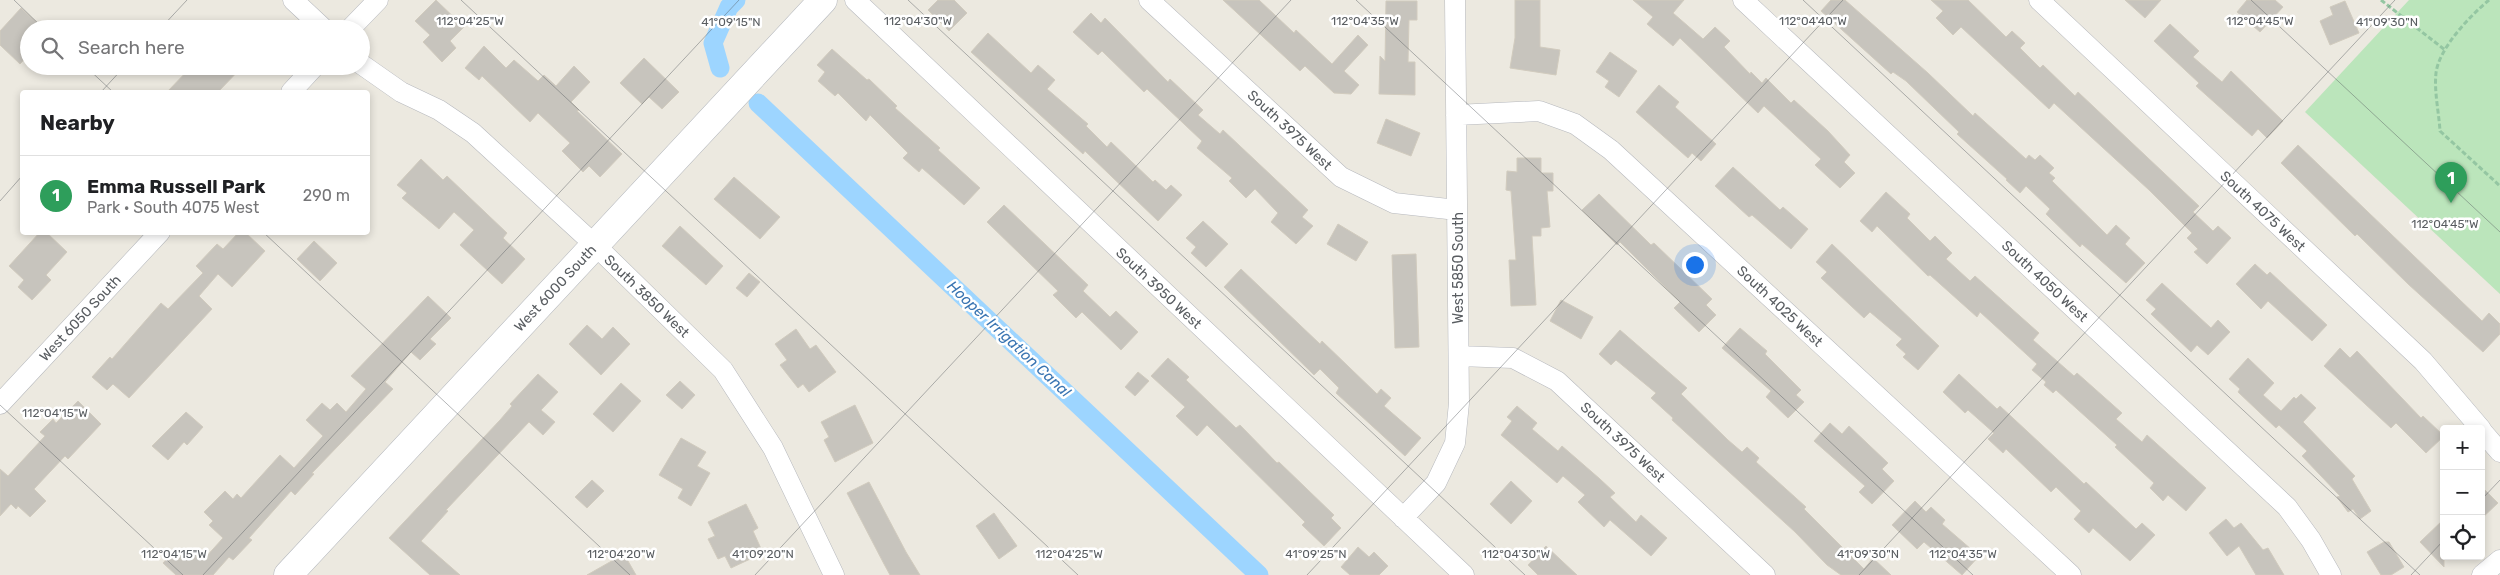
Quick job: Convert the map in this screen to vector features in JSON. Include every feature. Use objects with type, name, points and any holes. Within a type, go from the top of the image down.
[{"type":"street","points":[[293,0],[314,20]]},
{"type":"street","points":[[359,20],[378,0]]},
{"type":"street","name":"West 6000 South","points":[[288,575],[823,0]]},
{"type":"street","name":"South 3950 West","points":[[855,0],[1464,575]]},
{"type":"street","name":"South 3975 West","points":[[1150,0],[1341,177],[1394,203],[1457,210]]},
{"type":"street","name":"West 5850 South","points":[[1403,518],[1436,483],[1455,443],[1459,403],[1455,0]]},
{"type":"street","name":"South 4050 West","points":[[1743,0],[2287,507],[2311,540],[2331,575]]},
{"type":"street","name":"South 4075 West","points":[[2039,0],[2423,361],[2478,425]]},
{"type":"street","name":"South 3850 West","points":[[370,70],[401,92],[439,110],[473,133],[595,245],[723,370],[773,448],[834,575]]},
{"type":"street","points":[[293,90],[307,75]]},
{"type":"street","name":"South 4025 West","points":[[1456,115],[1539,111],[1575,124],[1610,150],[2071,575]]},
{"type":"street","name":"West 6050 South","points":[[0,404],[157,235]]},
{"type":"street","name":"South 3975 West","points":[[1458,356],[1514,358],[1557,381],[1765,575]]},
{"type":"street","name":"South 4075 West","points":[[2485,434],[2500,452]]},
{"type":"street","points":[[2482,575],[2500,560]]},
{"type":"path","points":[[2381,0],[2445,50]]},
{"type":"path","points":[[2490,0],[2474,13],[2445,50],[2436,72],[2440,131],[2500,186]]},
{"type":"green space","points":[[2409,0],[2500,0],[2500,294],[2305,112]]},
{"type":"building","points":[[436,0],[464,27],[450,41],[456,48],[442,62],[423,42],[430,35],[415,21]]},
{"type":"building","points":[[938,0],[954,0],[967,13],[949,31],[928,10]]},
{"type":"building","points":[[1223,0],[1259,0],[1294,33],[1296,30],[1332,64],[1358,35],[1368,45],[1344,71],[1359,85],[1351,94],[1334,93],[1305,66],[1300,71]]},
{"type":"building","points":[[1515,0],[1540,0],[1540,47],[1560,50],[1556,75],[1510,68],[1515,38]]},
{"type":"building","points":[[1633,0],[1684,0],[1673,13],[1703,39],[1715,27],[1730,41],[1724,47],[1750,74],[1751,72],[1762,83],[1766,78],[1791,103],[1794,100],[1828,131],[1850,155],[1844,162],[1855,173],[1840,188],[1815,165],[1821,159],[1764,106],[1758,113],[1680,38],[1673,46],[1647,24],[1653,17]]},
{"type":"building","points":[[1831,0],[1845,0],[1928,73],[1973,116],[1975,113],[2026,159],[2029,155],[2035,160],[2040,155],[2054,168],[2049,173],[2055,178],[2052,181],[2107,235],[2116,225],[2130,238],[2125,244],[2145,263],[2126,283],[2082,244],[2080,247],[2046,214],[2050,209],[2026,186],[2020,193],[1957,134],[1959,132],[1906,81],[1893,72],[1891,74],[1821,11]]},
{"type":"building","points":[[1931,0],[1968,0],[2006,37],[2012,31],[2025,43],[2020,48],[2040,68],[2043,65],[2075,96],[2078,92],[2199,206],[2193,212],[2213,231],[2218,226],[2231,238],[2207,264],[2194,252],[2198,249],[2187,238],[2192,233],[2149,190],[2054,103],[2049,109],[1961,27],[1953,35],[1936,18],[1943,11]]},
{"type":"building","points":[[2125,0],[2161,0],[2145,18]]},
{"type":"building","points":[[2247,0],[2275,0],[2283,7],[2260,32],[2237,12]]},
{"type":"building","points":[[1386,1],[1417,1],[1417,20],[1409,20],[1408,62],[1415,62],[1415,95],[1379,94],[1380,56],[1385,61]]},
{"type":"building","points":[[2345,1],[2359,33],[2330,45],[2320,21],[2333,15],[2330,7]]},
{"type":"building","points":[[21,8],[34,20],[20,20],[20,64],[0,45],[0,31]]},
{"type":"building","points":[[1091,13],[1101,23],[1105,18],[1168,82],[1170,79],[1203,110],[1198,115],[1220,134],[1223,130],[1308,210],[1302,217],[1313,226],[1296,244],[1271,222],[1278,213],[1255,189],[1246,198],[1229,181],[1232,178],[1197,148],[1202,141],[1147,89],[1144,92],[1102,51],[1098,55],[1073,32]]},
{"type":"building","points":[[2170,24],[2199,51],[2193,57],[2222,82],[2231,71],[2283,121],[2267,138],[2258,129],[2252,136],[2196,86],[2199,83],[2154,41]]},
{"type":"building","points":[[988,33],[1031,73],[1038,65],[1055,80],[1047,89],[1088,124],[1086,126],[1107,147],[1111,142],[1153,182],[1155,180],[1166,190],[1171,185],[1182,195],[1158,221],[1085,151],[1083,154],[971,52]]},
{"type":"building","points":[[484,46],[506,68],[514,60],[538,81],[544,75],[556,86],[574,66],[590,82],[571,102],[579,110],[577,111],[622,154],[600,177],[589,166],[583,172],[562,151],[570,143],[538,113],[530,122],[482,76],[479,80],[465,68]]},
{"type":"building","points":[[832,49],[867,80],[869,79],[897,106],[895,108],[940,148],[938,150],[980,188],[964,205],[922,168],[919,172],[903,158],[908,153],[870,115],[866,121],[838,93],[835,96],[818,81],[825,72],[817,65]]},
{"type":"building","points":[[1610,52],[1637,71],[1619,97],[1605,87],[1609,81],[1596,72]]},
{"type":"building","points":[[644,58],[679,92],[662,109],[649,97],[642,104],[620,83]]},
{"type":"building","points":[[183,75],[234,75],[220,90],[169,90]]},
{"type":"building","points":[[1659,85],[1679,102],[1675,107],[1716,144],[1701,161],[1692,153],[1688,158],[1636,112]]},
{"type":"building","points":[[1386,119],[1420,133],[1411,156],[1377,143]]},
{"type":"building","points":[[2298,145],[2482,321],[2489,313],[2500,324],[2500,334],[2483,352],[2408,284],[2357,234],[2355,236],[2281,163]]},
{"type":"building","points":[[1517,158],[1541,158],[1541,173],[1553,173],[1553,191],[1547,191],[1550,227],[1541,228],[1541,236],[1532,236],[1536,305],[1511,306],[1509,260],[1516,260],[1511,191],[1506,190],[1507,171],[1517,172]]},
{"type":"building","points":[[421,159],[443,180],[447,176],[507,233],[503,238],[525,259],[502,284],[460,245],[474,230],[454,212],[439,229],[402,198],[407,193],[397,185]]},
{"type":"building","points":[[1733,167],[1780,210],[1783,207],[1808,229],[1791,249],[1752,215],[1749,217],[1715,186]]},
{"type":"building","points":[[734,177],[780,217],[760,239],[714,199]]},
{"type":"building","points":[[1886,192],[1910,214],[1907,218],[1930,241],[1935,236],[1952,253],[1946,259],[1970,281],[1975,276],[2039,333],[2033,340],[2074,376],[2077,373],[2122,413],[2116,419],[2142,442],[2147,435],[2206,488],[2186,511],[2168,495],[2163,501],[2150,488],[2154,483],[2115,447],[2117,445],[2056,390],[2053,393],[2044,385],[2046,382],[2032,370],[2037,364],[1980,312],[1977,317],[1930,275],[1928,276],[1877,226],[1872,232],[1860,221]]},
{"type":"building","points":[[1599,194],[1651,245],[1654,243],[1712,299],[1706,305],[1716,315],[1699,332],[1674,308],[1680,302],[1620,242],[1617,245],[1582,210]]},
{"type":"building","points":[[1004,205],[1088,285],[1083,291],[1110,317],[1116,311],[1138,332],[1121,350],[1082,312],[1076,318],[1053,295],[1058,291],[987,222]]},
{"type":"building","points":[[1203,221],[1228,244],[1206,267],[1191,253],[1196,247],[1186,238]]},
{"type":"building","points":[[1338,224],[1368,242],[1356,261],[1327,244]]},
{"type":"building","points":[[680,226],[723,266],[706,285],[662,246]]},
{"type":"building","points":[[37,235],[49,235],[67,252],[46,275],[51,280],[32,300],[18,287],[24,280],[9,266]]},
{"type":"building","points":[[236,235],[248,235],[265,251],[232,287],[218,274],[199,296],[212,309],[129,398],[113,384],[107,390],[92,377],[110,357],[112,359],[161,303],[168,309],[203,273],[196,266],[217,244],[223,249]]},
{"type":"building","points":[[314,241],[337,263],[320,281],[297,259]]},
{"type":"building","points":[[1832,244],[1939,346],[1918,370],[1903,357],[1906,354],[1896,345],[1902,339],[1870,312],[1864,318],[1821,278],[1827,272],[1816,262]]},
{"type":"building","points":[[1416,254],[1419,347],[1395,348],[1392,255]]},
{"type":"building","points":[[2255,264],[2267,275],[2270,272],[2327,325],[2312,341],[2268,301],[2261,309],[2236,284]]},
{"type":"building","points":[[1241,269],[1320,344],[1322,341],[1377,394],[1381,389],[1391,398],[1384,406],[1421,438],[1405,456],[1336,393],[1339,388],[1320,369],[1314,375],[1224,287]]},
{"type":"building","points":[[749,273],[760,282],[747,297],[736,288]]},
{"type":"building","points":[[2162,283],[2211,328],[2218,320],[2230,332],[2208,355],[2197,345],[2191,352],[2151,314],[2156,309],[2146,300]]},
{"type":"building","points":[[428,296],[451,318],[430,339],[436,344],[420,360],[411,352],[385,382],[393,389],[312,473],[314,474],[295,495],[291,491],[249,538],[252,540],[233,560],[229,557],[213,575],[176,575],[163,563],[176,549],[184,556],[192,548],[204,559],[223,538],[209,525],[213,521],[204,512],[225,491],[233,499],[237,494],[241,498],[280,455],[294,468],[323,436],[306,420],[322,403],[330,410],[337,403],[346,412],[366,389],[351,376]]},
{"type":"building","points":[[1561,300],[1593,317],[1581,339],[1550,321]]},
{"type":"building","points":[[587,325],[602,339],[613,327],[630,344],[601,375],[569,344]]},
{"type":"building","points":[[1740,328],[1767,351],[1765,354],[1801,390],[1796,395],[1804,402],[1788,418],[1766,397],[1771,391],[1722,348]]},
{"type":"building","points":[[796,329],[810,349],[816,345],[836,372],[809,392],[803,384],[798,388],[780,365],[787,360],[775,344]]},
{"type":"building","points":[[1620,330],[1687,388],[1681,394],[1728,440],[1742,452],[1747,447],[1759,458],[1756,462],[1806,507],[1804,509],[1864,569],[1873,558],[1891,575],[1841,575],[1827,565],[1795,532],[1672,420],[1673,418],[1651,398],[1656,393],[1616,360],[1611,365],[1599,354]]},
{"type":"building","points":[[2340,348],[2350,358],[2357,351],[2421,418],[2423,416],[2440,432],[2440,440],[2426,453],[2396,423],[2391,428],[2324,366]]},
{"type":"building","points":[[1168,358],[1189,377],[1186,380],[1236,428],[1240,425],[1277,463],[1279,462],[1334,515],[1331,518],[1341,528],[1324,546],[1302,525],[1305,522],[1207,425],[1197,436],[1176,416],[1185,407],[1151,376]]},
{"type":"building","points":[[2248,358],[2274,383],[2263,395],[2281,411],[2294,397],[2296,399],[2301,394],[2316,408],[2303,422],[2355,476],[2352,479],[2371,511],[2360,519],[2353,509],[2348,512],[2337,497],[2340,496],[2302,456],[2307,451],[2279,425],[2276,428],[2238,392],[2240,389],[2229,379]]},
{"type":"building","points":[[1138,372],[1149,381],[1135,396],[1125,387]]},
{"type":"building","points":[[538,374],[558,392],[541,410],[555,422],[543,435],[529,422],[446,510],[448,511],[421,541],[460,575],[430,575],[389,538],[500,420],[512,406],[510,404]]},
{"type":"building","points":[[1959,374],[1997,409],[2000,406],[2084,484],[2086,482],[2136,529],[2142,523],[2155,535],[2130,561],[2093,528],[2089,533],[2074,519],[2081,511],[2056,487],[2051,492],[2006,449],[2003,453],[1988,439],[1994,433],[1968,410],[1965,413],[1943,392]]},
{"type":"building","points":[[680,381],[695,395],[682,409],[666,395]]},
{"type":"building","points":[[621,383],[641,401],[613,432],[593,414]]},
{"type":"building","points":[[78,401],[101,424],[68,459],[65,456],[34,489],[46,501],[30,517],[18,506],[16,509],[11,504],[0,516],[0,469],[8,476],[45,436],[40,432],[53,419],[56,423]]},
{"type":"building","points":[[855,405],[873,443],[835,462],[824,440],[829,437],[821,422]]},
{"type":"building","points":[[1517,406],[1537,423],[1532,429],[1558,451],[1562,446],[1615,493],[1610,497],[1636,522],[1641,515],[1667,538],[1651,556],[1610,520],[1604,527],[1578,502],[1585,495],[1563,476],[1557,483],[1501,435],[1512,421],[1507,417]]},
{"type":"building","points":[[186,412],[203,427],[187,445],[184,442],[168,460],[152,446]]},
{"type":"building","points":[[1830,423],[1842,434],[1849,426],[1888,463],[1882,469],[1894,481],[1872,504],[1859,492],[1865,486],[1814,441]]},
{"type":"building","points":[[681,438],[706,452],[697,466],[710,473],[691,506],[678,498],[683,489],[659,475]]},
{"type":"building","points":[[592,480],[604,491],[587,508],[575,497]]},
{"type":"building","points":[[1511,481],[1532,501],[1511,524],[1490,504]]},
{"type":"building","points":[[869,482],[920,575],[890,575],[847,493]]},
{"type":"building","points":[[2485,490],[2498,503],[2485,515]]},
{"type":"building","points":[[1915,501],[1926,512],[1931,507],[1945,520],[1942,524],[1979,556],[1962,575],[1924,542],[1917,549],[1892,525]]},
{"type":"building","points":[[746,504],[758,528],[753,531],[763,553],[731,568],[725,556],[718,559],[708,539],[715,536],[708,522]]},
{"type":"building","points":[[994,513],[1017,546],[999,559],[976,526]]},
{"type":"building","points":[[2226,519],[2234,528],[2241,523],[2263,550],[2268,548],[2284,575],[2256,575],[2239,546],[2227,556],[2209,533]]},
{"type":"building","points":[[2440,523],[2440,560],[2444,560],[2444,567],[2420,542]]},
{"type":"building","points":[[2384,542],[2389,542],[2404,567],[2391,575],[2381,575],[2367,552]]},
{"type":"building","points":[[1546,546],[1577,575],[1538,575],[1528,565]]},
{"type":"building","points":[[1358,547],[1369,557],[1374,552],[1388,566],[1379,575],[1350,575],[1341,567]]},
{"type":"building","points":[[624,554],[636,575],[587,575]]},
{"type":"waterway","name":"Hooper Irrigation Canal","points":[[720,68],[713,43],[729,7],[736,0]]},
{"type":"waterway","name":"Hooper Irrigation Canal","points":[[758,103],[1259,575]]},
{"type":"place","name":"Emma Russell Park","points":[[2451,203]]}]
